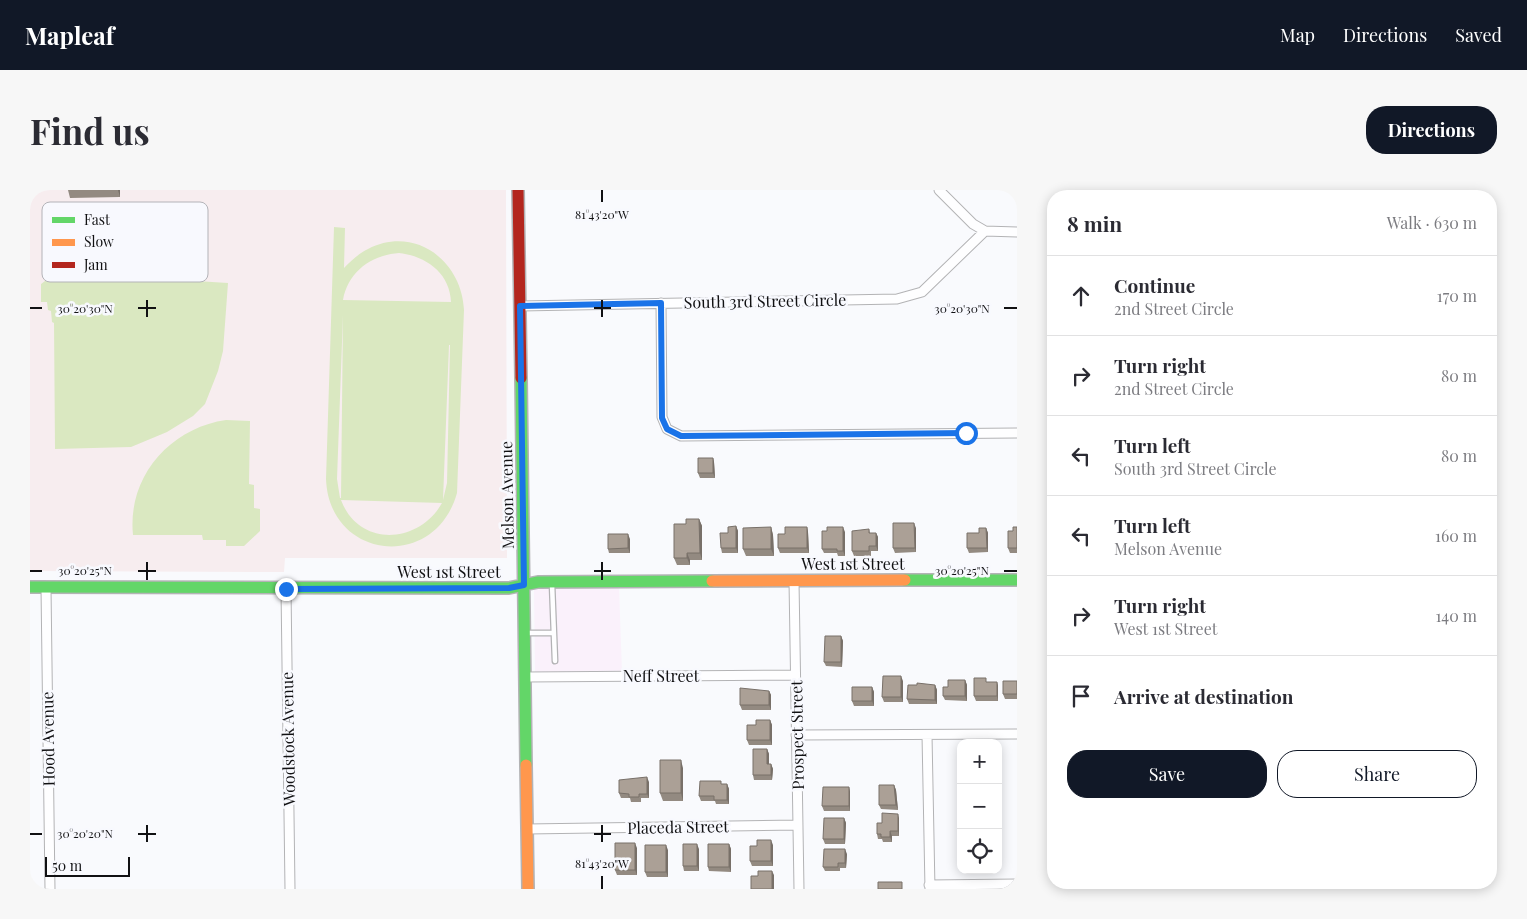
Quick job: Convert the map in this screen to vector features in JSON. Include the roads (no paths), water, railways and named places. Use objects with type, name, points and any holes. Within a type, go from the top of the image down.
[{"type":"street","name":"Melson Avenue","points":[[518,190],[526,633],[528,889]]},
{"type":"street","points":[[939,190],[973,224],[985,231],[1017,232]]},
{"type":"street","name":"South 3rd Street Circle","points":[[520,306],[897,299],[922,292],[985,231]]},
{"type":"street","points":[[661,303],[662,418],[667,429],[681,436],[1017,433]]},
{"type":"street","name":"West 1st Street","points":[[30,587],[509,588],[552,583],[1017,580]]},
{"type":"street","name":"Prospect Street","points":[[794,581],[799,889]]},
{"type":"street","name":"Hood Avenue","points":[[46,588],[50,889]]},
{"type":"street","name":"Woodstock Avenue","points":[[286,589],[290,889]]},
{"type":"street","name":"Neff Street","points":[[526,677],[795,675]]},
{"type":"street","points":[[796,735],[1017,734]]},
{"type":"street","points":[[927,735],[930,887],[1017,884]]},
{"type":"street","name":"Placeda Street","points":[[527,829],[798,825]]},
{"type":"lane","points":[[552,583],[554,661]]},
{"type":"lane","points":[[526,633],[553,633]]}]
